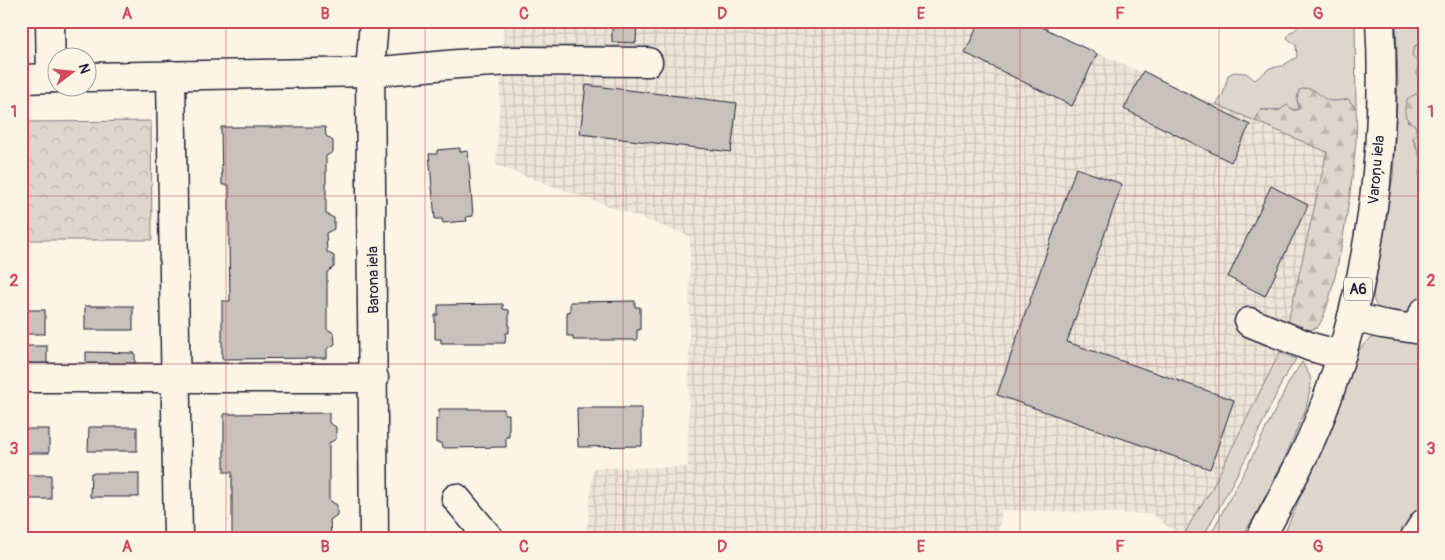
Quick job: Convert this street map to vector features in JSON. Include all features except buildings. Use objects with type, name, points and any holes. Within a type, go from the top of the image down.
[{"type":"main road","points":[[50,21],[52,48]]},
{"type":"main road","name":"Barona iela","points":[[374,21],[370,72],[374,539]]},
{"type":"main road","name":"Varoņu iela","points":[[1260,539],[1302,460],[1322,413],[1342,355],[1352,316],[1368,240],[1378,157],[1381,98],[1380,21]]},
{"type":"main road","points":[[98,77],[370,72],[513,61],[648,62]]},
{"type":"main road","points":[[171,75],[178,539]]},
{"type":"main road","points":[[21,79],[48,78]]},
{"type":"main road","points":[[1352,316],[1382,324],[1421,323]]},
{"type":"main road","points":[[1249,322],[1311,347],[1342,355]]},
{"type":"main road","points":[[21,378],[374,378]]},
{"type":"main road","points":[[456,498],[490,539]]},
{"type":"main road","points":[[1414,539],[1424,523]]},
{"type":"shaded area","points":[[504,21],[1023,21],[1327,152],[1280,352],[1209,494],[1195,514],[1182,539],[1153,514],[1002,510],[998,539],[586,539],[593,468],[688,467],[690,236],[496,165]]},
{"type":"green space","points":[[1303,21],[1355,21],[1356,109],[1348,99],[1338,101],[1325,100],[1314,90],[1297,99],[1299,109],[1261,110],[1255,121],[1216,104],[1223,95],[1228,75],[1234,72],[1246,73],[1255,80],[1270,68],[1282,66],[1297,57],[1296,45],[1287,38],[1290,32],[1294,31]]},
{"type":"green space","points":[[1396,21],[1407,21],[1408,26],[1421,28],[1422,43],[1415,46],[1423,88],[1407,121],[1415,124],[1417,134],[1413,139],[1423,164],[1424,299],[1411,311],[1397,315],[1381,310],[1373,297],[1393,177],[1398,83]]},
{"type":"green space","points":[[1422,43],[1423,87],[1417,74],[1419,61],[1414,59],[1412,53],[1415,46]]},
{"type":"green space","points":[[1307,88],[1327,100],[1338,101],[1348,99],[1354,106],[1357,129],[1355,155],[1339,258],[1324,314],[1317,328],[1285,335],[1327,152],[1255,121],[1261,110],[1278,111],[1287,105],[1294,111],[1299,109],[1297,99],[1299,90]]},
{"type":"green space","points":[[1423,89],[1424,187],[1419,173],[1423,164],[1413,138],[1417,134],[1415,125],[1408,120],[1405,114],[1407,99],[1416,94],[1421,95]]},
{"type":"green space","points":[[151,121],[152,240],[21,240],[21,122]]},
{"type":"green space","points":[[1387,335],[1424,340],[1424,504],[1402,539],[1282,539],[1334,419],[1356,354],[1372,338]]},
{"type":"green space","points":[[1280,352],[1296,359],[1283,380],[1247,456],[1202,539],[1182,539],[1195,514],[1209,494]]},
{"type":"green space","points":[[1302,362],[1310,376],[1311,385],[1306,408],[1283,462],[1254,518],[1239,539],[1208,539],[1252,457],[1290,380]]}]
